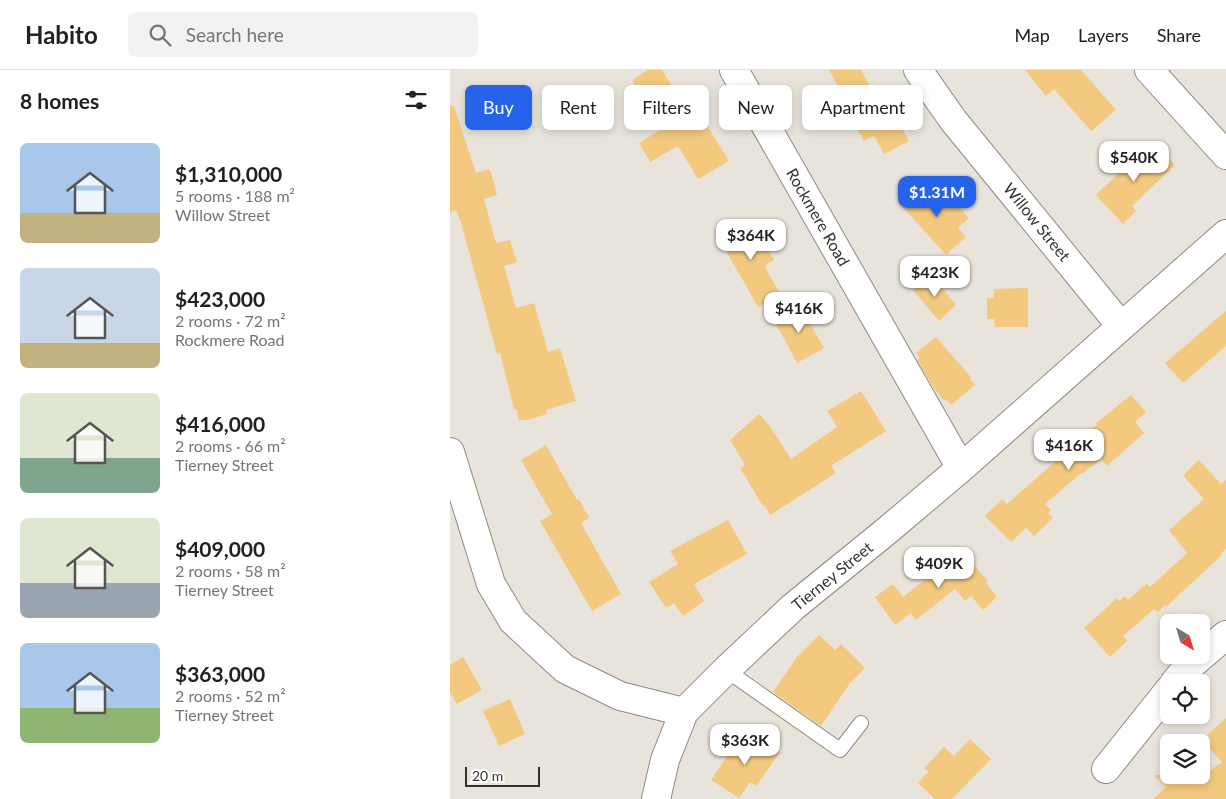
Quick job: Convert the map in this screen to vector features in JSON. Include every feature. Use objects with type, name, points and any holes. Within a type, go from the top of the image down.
[{"type":"street","name":"Rockmere Road","points":[[734,70],[961,468]]},
{"type":"street","name":"Willow Street","points":[[918,70],[953,120],[1121,326]]},
{"type":"street","points":[[1149,70],[1226,155]]},
{"type":"street","name":"Tierney Street","points":[[656,799],[665,760],[684,712],[726,670],[793,607],[961,468],[1226,234]]},
{"type":"street","points":[[450,452],[491,584],[513,621],[565,670],[620,696],[684,712]]},
{"type":"street","points":[[1182,674],[1226,635]]},
{"type":"street","points":[[1106,770],[1160,701]]},
{"type":"lane","points":[[726,670],[840,750],[861,723]]},
{"type":"building","points":[[648,70],[662,70],[671,85],[635,85],[632,80]]},
{"type":"building","points":[[829,70],[861,70],[869,85],[837,85]]},
{"type":"building","points":[[1025,70],[1081,70],[1116,110],[1091,131],[1054,89],[1046,96]]},
{"type":"building","points":[[450,106],[454,106],[476,173],[490,169],[497,195],[484,199],[496,243],[510,240],[517,262],[504,266],[516,308],[534,303],[548,352],[560,348],[576,401],[546,410],[547,414],[528,420],[519,420],[516,409],[514,409],[500,353],[497,354],[461,223],[456,210],[450,212]]},
{"type":"building","points":[[709,128],[729,161],[698,179],[678,146],[650,162],[639,143],[660,130]]},
{"type":"building","points":[[858,130],[903,130],[909,141],[884,154],[874,136],[864,141]]},
{"type":"building","points":[[1158,146],[1175,165],[1132,206],[1136,211],[1123,224],[1096,195],[1135,157],[1141,162]]},
{"type":"building","points":[[915,187],[924,203],[941,187],[969,218],[958,228],[966,237],[946,255],[899,203]]},
{"type":"building","points":[[751,220],[774,260],[766,264],[767,266],[765,267],[780,294],[758,307],[719,238]]},
{"type":"building","points":[[931,275],[956,305],[939,321],[913,290]]},
{"type":"building","points":[[1028,288],[1028,327],[995,327],[994,319],[987,319],[987,298],[994,298],[994,289]]},
{"type":"building","points":[[800,306],[824,348],[797,363],[774,320]]},
{"type":"building","points":[[1226,311],[1226,346],[1183,383],[1165,363]]},
{"type":"building","points":[[936,337],[971,377],[970,379],[975,385],[951,405],[946,399],[944,401],[933,387],[917,360],[920,358],[916,353]]},
{"type":"building","points":[[861,391],[886,431],[831,466],[836,473],[770,515],[740,468],[745,465],[730,440],[759,414],[769,425],[791,459],[837,427],[827,411]]},
{"type":"building","points":[[1131,395],[1146,412],[1135,422],[1144,433],[1107,466],[1101,459],[1081,473],[1045,504],[1051,510],[1048,513],[1053,518],[1034,536],[1026,528],[1011,542],[985,516],[1002,499],[1007,504],[1089,432],[1096,423]]},
{"type":"building","points":[[546,445],[589,518],[581,523],[621,594],[592,611],[540,521],[552,514],[521,460]]},
{"type":"building","points":[[1199,460],[1221,484],[1226,480],[1226,549],[1221,553],[1222,555],[1167,606],[1165,605],[1158,612],[1154,609],[1123,636],[1127,641],[1110,657],[1084,628],[1117,598],[1119,601],[1125,596],[1128,600],[1147,583],[1150,587],[1187,553],[1169,530],[1204,499],[1183,475]]},
{"type":"building","points":[[728,520],[747,554],[694,584],[704,601],[683,616],[674,603],[666,608],[649,582],[678,564],[670,551]]},
{"type":"building","points":[[954,546],[960,553],[962,552],[988,581],[986,583],[997,597],[983,610],[971,596],[965,601],[955,589],[916,620],[911,613],[895,625],[875,597],[893,584],[903,597],[939,569],[935,564]]},
{"type":"building","points":[[819,635],[835,650],[841,644],[865,668],[850,683],[821,726],[773,692],[797,657]]},
{"type":"building","points":[[463,657],[482,690],[457,704],[450,692],[450,665]]},
{"type":"building","points":[[510,699],[525,734],[499,746],[483,711]]},
{"type":"building","points":[[1226,718],[1226,799],[1153,799],[1166,787],[1163,784],[1210,784],[1210,771],[1222,762],[1210,749],[1209,734]]},
{"type":"building","points":[[754,734],[780,752],[756,786],[750,782],[739,798],[711,780],[736,743],[744,748]]},
{"type":"building","points":[[970,739],[991,759],[952,799],[935,799],[918,783],[928,772],[924,768],[944,747],[954,756]]},
{"type":"building","points":[[1154,775],[1160,775],[1160,781]]}]
